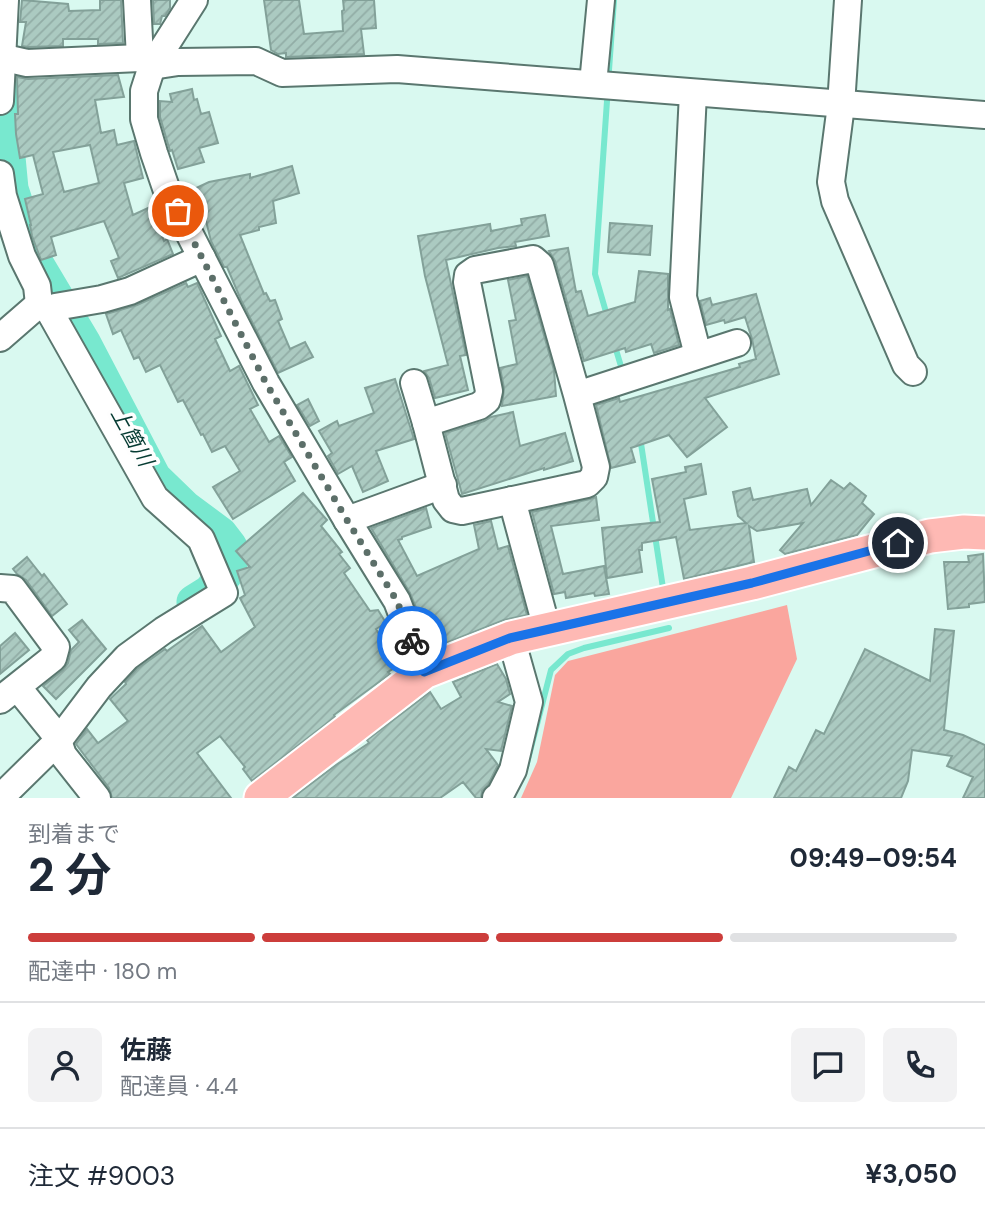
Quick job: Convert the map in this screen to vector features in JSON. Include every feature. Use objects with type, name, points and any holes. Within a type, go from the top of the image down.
[{"type":"main road","points":[[261,798],[424,672],[510,638],[752,583],[930,536],[964,532],[985,533]]},
{"type":"street","points":[[0,101],[6,59],[5,0]]},
{"type":"street","points":[[137,0],[146,62],[144,119],[166,188],[266,383],[397,601],[424,672]]},
{"type":"street","points":[[146,62],[194,0]]},
{"type":"street","points":[[593,84],[601,0]]},
{"type":"street","points":[[848,0],[841,105],[831,182],[835,201],[906,365],[913,372]]},
{"type":"street","points":[[6,59],[27,62],[256,61],[282,74],[397,69],[985,115]]},
{"type":"street","points":[[693,93],[683,297],[698,355]]},
{"type":"street","points":[[0,174],[3,196],[22,256],[37,286],[53,307],[155,498],[201,539],[224,593],[164,630],[127,657],[0,798]]},
{"type":"street","points":[[0,338],[53,307],[102,299],[130,291],[202,258]]},
{"type":"street","points":[[414,383],[446,500],[453,509],[462,511],[587,484],[594,477],[596,467],[577,395],[540,265],[533,259],[475,270],[468,275],[467,282],[489,391],[487,400],[479,406],[426,423]]},
{"type":"street","points":[[577,395],[737,344]]},
{"type":"street","points":[[347,520],[443,485]]},
{"type":"street","points":[[512,500],[547,629]]},
{"type":"street","points":[[0,588],[13,589],[56,647],[53,658],[9,694],[55,734],[63,755],[97,798]]},
{"type":"street","points":[[496,798],[513,770],[528,702],[510,638]]},
{"type":"shaded area","points":[[787,605],[797,659],[731,798],[521,798],[537,762],[555,675],[568,661]]},
{"type":"building","points":[[22,0],[68,4],[69,11],[100,10],[100,0],[121,0],[123,43],[98,44],[98,39],[63,39],[63,46],[22,46],[26,22],[20,22]]},
{"type":"building","points":[[153,0],[170,0],[170,8],[165,16],[162,16],[160,24],[154,24]]},
{"type":"building","points":[[264,0],[299,0],[304,34],[343,31],[343,0],[374,0],[376,28],[361,29],[364,54],[286,57],[286,53],[278,54],[271,50]]},
{"type":"building","points":[[118,75],[124,97],[95,100],[101,133],[114,130],[117,145],[134,141],[143,178],[124,183],[133,215],[150,207],[164,241],[167,239],[173,254],[118,278],[111,261],[119,258],[104,221],[51,237],[56,255],[41,260],[32,236],[25,199],[43,194],[33,155],[20,158],[16,134],[17,77],[28,79]],"holes":[[[90,145],[99,183],[64,192],[53,152]]]},
{"type":"building","points":[[192,89],[201,114],[209,112],[218,143],[199,148],[204,162],[178,169],[160,117],[160,101],[172,102],[170,94]]},
{"type":"building","points":[[292,166],[299,193],[273,201],[276,223],[240,235],[264,294],[266,293],[270,301],[275,300],[282,319],[278,321],[290,349],[305,342],[313,357],[278,373],[227,267],[224,267],[211,241],[194,189],[209,182],[250,174],[250,178]]},
{"type":"building","points":[[545,215],[549,236],[515,242],[516,246],[446,260],[466,355],[460,356],[468,390],[435,398],[424,371],[448,365],[425,276],[418,236],[490,224],[491,231],[522,225],[521,219]]},
{"type":"building","points":[[610,223],[652,226],[650,255],[608,252]]},
{"type":"building","points":[[568,248],[576,292],[581,291],[588,316],[635,302],[639,271],[668,274],[668,310],[670,309],[679,345],[654,353],[651,344],[626,352],[625,348],[584,361],[555,261],[549,251]]},
{"type":"building","points":[[527,276],[554,370],[556,396],[502,406],[504,388],[500,368],[517,364],[509,321],[516,320],[508,280]]},
{"type":"building","points":[[186,283],[188,287],[197,283],[221,336],[215,339],[230,371],[239,366],[258,405],[250,409],[269,442],[279,436],[292,457],[284,462],[295,481],[233,519],[213,487],[240,471],[225,446],[212,452],[183,400],[178,402],[160,365],[146,372],[139,357],[134,359],[121,330],[113,334],[106,314],[137,305]]},
{"type":"building","points":[[756,294],[779,374],[705,398],[727,427],[687,457],[669,435],[631,448],[635,462],[611,468],[596,405],[619,398],[620,402],[740,367],[739,364],[756,359],[745,317],[706,325],[700,301],[710,298],[712,305]]},
{"type":"building","points":[[395,379],[414,439],[376,451],[388,481],[363,492],[352,466],[338,474],[328,456],[332,453],[319,431],[337,421],[339,426],[374,413],[365,388]]},
{"type":"building","points":[[308,399],[319,421],[310,426],[297,405]]},
{"type":"building","points":[[513,412],[520,446],[565,433],[573,461],[462,494],[445,433]]},
{"type":"building","points":[[701,464],[706,494],[684,499],[690,530],[746,523],[738,516],[733,492],[750,488],[753,500],[807,489],[811,505],[831,480],[844,489],[850,483],[866,496],[862,503],[874,514],[857,535],[785,554],[780,550],[803,523],[757,531],[749,526],[754,562],[684,579],[676,537],[642,543],[642,550],[639,550],[642,572],[607,578],[602,528],[660,522],[652,479],[686,472],[685,467]]},
{"type":"building","points":[[303,493],[327,520],[321,526],[342,552],[339,554],[350,568],[344,573],[370,611],[378,610],[386,623],[376,629],[386,645],[380,648],[393,669],[388,672],[390,674],[252,781],[243,769],[245,767],[220,736],[197,753],[231,798],[112,798],[109,788],[76,744],[87,729],[98,743],[128,721],[110,699],[137,669],[165,649],[167,651],[202,626],[221,652],[255,627],[240,598],[245,595],[237,571],[250,567],[236,551]]},
{"type":"building","points":[[596,497],[599,520],[551,526],[563,574],[604,566],[609,594],[595,596],[594,593],[566,598],[565,592],[554,594],[532,512]]},
{"type":"building","points":[[426,508],[431,527],[398,540],[417,576],[479,549],[474,525],[491,521],[498,549],[508,546],[527,615],[504,620],[436,647],[423,625],[410,593],[371,528]]},
{"type":"building","points":[[983,554],[985,602],[948,609],[944,562],[969,562],[968,556]]},
{"type":"building","points":[[27,557],[67,604],[52,616],[26,580],[13,569]]},
{"type":"building","points":[[82,620],[106,649],[56,699],[43,686],[68,663],[71,650],[79,642],[69,630]]},
{"type":"building","points":[[935,629],[954,631],[944,730],[985,745],[985,798],[963,798],[973,777],[947,766],[952,756],[912,750],[908,781],[901,798],[774,798],[789,767],[796,771],[816,730],[824,734],[865,649],[930,681]]},
{"type":"building","points":[[15,633],[29,650],[0,674],[0,646]]},
{"type":"building","points":[[497,664],[506,679],[510,694],[498,702],[512,706],[501,751],[486,749],[498,765],[482,791],[481,798],[476,798],[463,782],[440,798],[292,798],[369,743],[367,740],[430,692],[441,709],[461,697],[453,682]]},
{"type":"waterway","points":[[609,70],[614,0]]},
{"type":"waterway","name":"上箇川","points":[[8,65],[7,147],[11,189],[34,260],[84,344],[154,478],[185,508],[220,534],[230,547],[231,560],[226,573],[210,592],[194,602]]},
{"type":"waterway","points":[[607,101],[595,274],[608,319]]},
{"type":"waterway","points":[[614,343],[623,373]]},
{"type":"waterway","points":[[640,437],[663,588]]},
{"type":"waterway","points":[[526,767],[551,670],[568,654],[584,648],[669,628]]},
{"type":"way so far","points":[[178,211],[266,383],[397,601],[412,641]]},
{"type":"route","points":[[412,641],[424,672],[510,638],[752,583],[898,543]]}]
